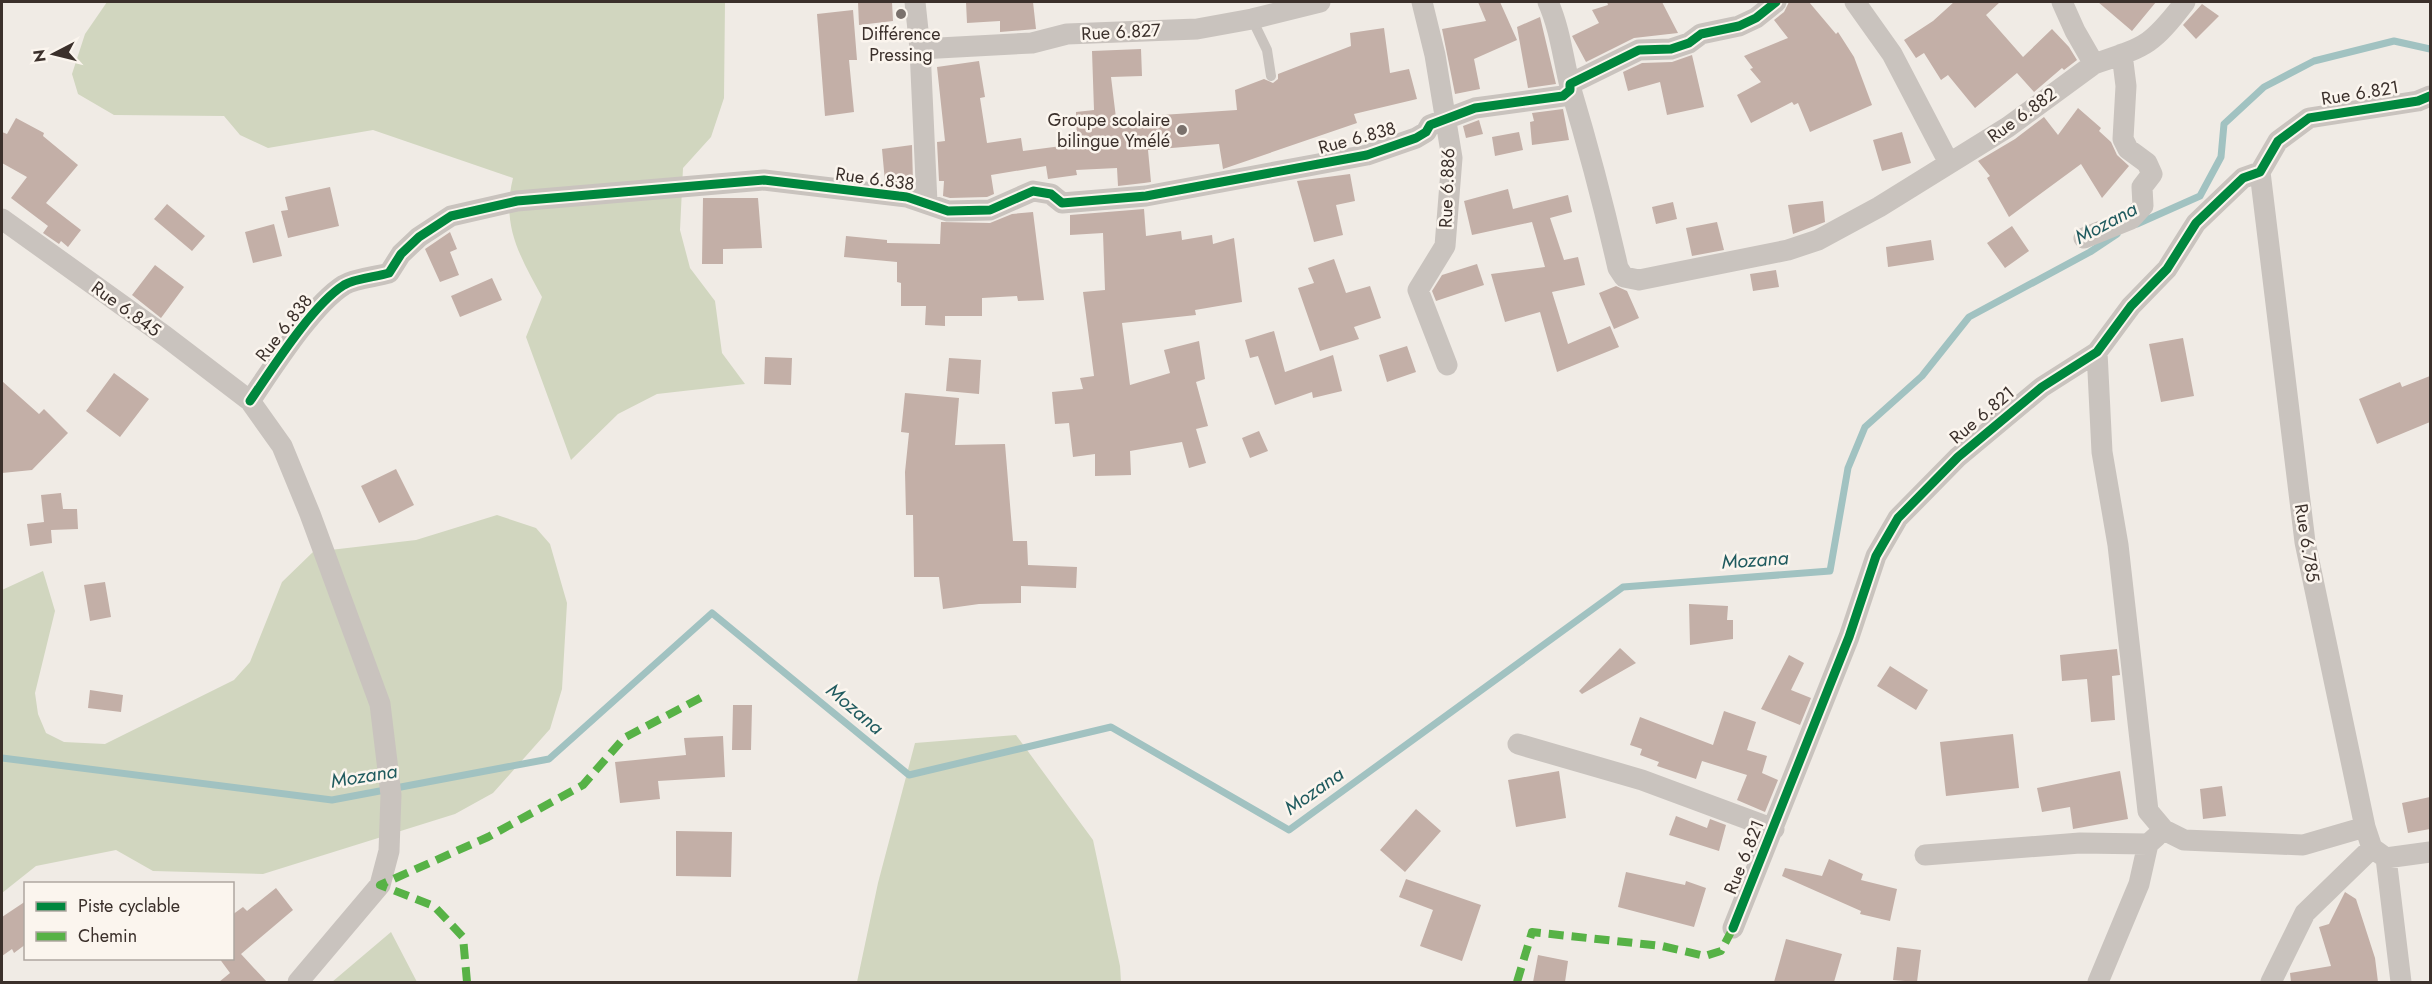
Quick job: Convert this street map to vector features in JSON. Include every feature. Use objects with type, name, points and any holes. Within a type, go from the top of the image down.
[{"type":"street","points":[[915,2],[920,50],[927,203]]},
{"type":"street","name":"Rue 6.827","points":[[920,50],[1032,43],[1067,34],[1197,28],[1250,10],[1320,2]]},
{"type":"street","name":"Rue 6.886","points":[[1422,2],[1446,117],[1452,158],[1445,246],[1418,290],[1447,365]]},
{"type":"street","name":"Rue 6.882","points":[[1548,2],[1555,17],[1618,268],[1624,276],[1639,280],[1788,250],[1818,240],[1879,207],[2008,127],[2094,64],[2146,46],[2161,34],[2185,2]]},
{"type":"street","name":"Rue 6.838","points":[[250,401],[297,334],[330,296],[346,284],[389,273],[401,254],[419,237],[451,216],[517,201],[764,180],[907,198],[948,211],[990,210],[1033,191],[1051,194],[1062,203],[1179,191],[1367,155],[1416,138],[1426,132],[1430,125],[1446,117],[1475,108],[1563,96],[1570,90],[1570,84],[1639,50],[1671,50],[1689,43],[1701,34],[1739,27],[1776,2]]},
{"type":"street","points":[[1855,2],[1892,54],[1949,163]]},
{"type":"street","points":[[2062,2],[2094,64]]},
{"type":"street","points":[[2085,238],[2131,219],[2143,206],[2142,187],[2152,174],[2147,163],[2128,149],[2123,139],[2126,86],[2122,54]]},
{"type":"street","name":"Rue 6.821","points":[[1733,928],[1849,637],[1876,556],[1898,518],[1975,443],[2042,387],[2097,352],[2131,306],[2167,269],[2196,223],[2243,178],[2260,172],[2278,141],[2309,118],[2418,101],[2430,96]]},
{"type":"street","name":"Rue 6.785","points":[[2260,172],[2305,542],[2365,827],[2379,853],[2401,982]]},
{"type":"street","name":"Rue 6.845","points":[[2,219],[250,401],[282,446],[338,586],[380,704],[391,795],[389,851],[380,885],[298,982]]},
{"type":"street","points":[[2097,352],[2102,452],[2118,545],[2148,811],[2164,830],[2184,840],[2303,845],[2365,827]]},
{"type":"street","points":[[1518,744],[1642,780],[1774,829]]},
{"type":"street","points":[[2098,982],[2139,884],[2148,844],[2164,830]]},
{"type":"street","points":[[1925,855],[2080,843],[2148,844]]},
{"type":"street","points":[[2271,982],[2305,913],[2379,853],[2430,852]]},
{"type":"lane","points":[[1250,10],[1266,50],[1271,76]]},
{"type":"green space","points":[[107,2],[725,2],[724,98],[711,137],[683,168],[680,230],[690,268],[715,301],[722,353],[745,384],[657,394],[618,414],[571,460],[526,337],[542,297],[526,268],[511,226],[509,211],[513,178],[373,130],[268,148],[240,135],[224,116],[114,115],[78,94],[72,74],[85,34]]},
{"type":"green space","points":[[497,515],[536,528],[550,544],[567,603],[562,689],[550,729],[493,793],[455,814],[263,874],[153,871],[116,850],[36,866],[2,893],[2,590],[43,571],[55,611],[35,693],[38,714],[46,733],[64,742],[105,744],[234,680],[250,662],[282,582],[313,552],[416,540]]},
{"type":"green space","points":[[1016,735],[1093,840],[1120,966],[1121,982],[857,982],[878,883],[915,743]]},
{"type":"green space","points":[[391,932],[417,982],[332,982]]},
{"type":"building","points":[[858,2],[892,2],[893,21],[859,25]]},
{"type":"building","points":[[966,2],[1033,2],[1036,29],[1000,32],[1000,21],[967,23]]},
{"type":"building","points":[[1478,2],[1500,2],[1517,40],[1474,59],[1480,89],[1455,94],[1442,29],[1486,21]]},
{"type":"building","points":[[1607,2],[1662,2],[1678,33],[1634,38],[1586,62],[1572,36],[1599,23],[1592,10],[1608,5]]},
{"type":"building","points":[[1789,2],[1809,2],[1836,34],[1838,32],[1854,57],[1872,105],[1810,132],[1798,103],[1794,105],[1792,102],[1751,123],[1737,95],[1761,82],[1750,69],[1753,68],[1744,56],[1788,38],[1774,20],[1784,12]]},
{"type":"building","points":[[1954,2],[2000,2],[1986,15],[2023,57],[2052,29],[2069,47],[2077,60],[2064,70],[2062,68],[2034,92],[2017,73],[1975,108],[1948,75],[1941,80],[1924,53],[1916,58],[1904,40],[1933,21]]},
{"type":"building","points":[[2098,2],[2156,2],[2132,31]]},
{"type":"building","points":[[2202,4],[2219,16],[2196,39],[2183,25]]},
{"type":"building","points":[[853,10],[857,60],[849,60],[854,112],[825,116],[817,14]]},
{"type":"building","points":[[1540,17],[1556,84],[1528,88],[1517,27]]},
{"type":"building","points":[[1384,28],[1390,73],[1409,69],[1417,99],[1354,114],[1357,123],[1223,169],[1219,144],[1148,150],[1151,182],[1118,186],[1117,168],[1076,170],[1077,175],[1048,179],[1046,166],[991,175],[994,194],[987,197],[950,198],[943,196],[944,181],[939,181],[937,142],[945,141],[937,67],[979,61],[985,97],[980,98],[987,143],[1021,138],[1023,151],[1077,144],[1076,112],[1094,110],[1092,51],[1141,49],[1142,76],[1111,77],[1116,118],[1237,110],[1235,90],[1264,79],[1273,83],[1278,79],[1278,74],[1351,46],[1350,33]]},
{"type":"building","points":[[1692,55],[1704,107],[1667,115],[1660,82],[1628,91],[1623,72],[1642,63],[1672,62]]},
{"type":"building","points":[[2078,108],[2101,128],[2099,131],[2111,142],[2117,155],[2129,166],[2102,198],[2081,164],[2009,217],[1987,178],[1990,176],[1978,161],[2015,139],[2044,117],[2058,135]]},
{"type":"building","points":[[1563,109],[1569,140],[1532,145],[1530,122],[1534,121],[1532,113]]},
{"type":"building","points":[[16,118],[44,133],[43,136],[78,165],[46,203],[81,230],[68,247],[61,241],[59,244],[43,233],[48,226],[11,198],[27,177],[2,163],[2,132],[7,134]]},
{"type":"building","points":[[1479,120],[1483,134],[1466,138],[1463,126]]},
{"type":"building","points":[[1519,132],[1523,150],[1495,156],[1492,137]]},
{"type":"building","points":[[1902,132],[1911,163],[1882,171],[1873,140]]},
{"type":"building","points":[[912,145],[913,183],[885,182],[882,149]]},
{"type":"building","points":[[1350,174],[1355,201],[1336,205],[1343,235],[1314,242],[1297,181]]},
{"type":"building","points":[[330,187],[339,226],[288,238],[281,211],[288,210],[285,197]]},
{"type":"building","points":[[1508,189],[1513,209],[1568,195],[1572,212],[1550,218],[1564,260],[1578,257],[1585,285],[1552,292],[1568,344],[1610,326],[1619,347],[1557,372],[1540,312],[1505,322],[1491,274],[1545,267],[1532,222],[1472,235],[1464,201]]},
{"type":"building","points":[[703,198],[758,198],[762,248],[723,249],[723,264],[702,264]]},
{"type":"building","points":[[1823,201],[1825,222],[1793,234],[1788,205]]},
{"type":"building","points":[[1673,202],[1677,219],[1656,224],[1652,207]]},
{"type":"building","points":[[167,204],[205,236],[192,251],[154,219]]},
{"type":"building","points":[[1144,209],[1146,236],[1181,231],[1182,240],[1212,235],[1213,244],[1234,238],[1242,302],[1195,310],[1196,315],[1122,323],[1130,385],[1170,373],[1164,350],[1199,341],[1205,379],[1196,382],[1208,426],[1196,429],[1206,463],[1189,468],[1182,442],[1130,451],[1131,475],[1095,476],[1095,454],[1073,457],[1069,423],[1055,424],[1052,392],[1083,389],[1080,378],[1094,376],[1083,292],[1105,290],[1103,233],[1070,235],[1070,215]]},
{"type":"building","points":[[1033,212],[1044,300],[1018,301],[1017,296],[982,298],[982,316],[945,316],[945,326],[925,325],[926,306],[901,306],[901,283],[897,282],[897,262],[844,257],[846,236],[887,240],[887,243],[940,244],[941,222],[990,223],[1012,214]]},
{"type":"building","points":[[1717,222],[1724,250],[1692,256],[1686,228]]},
{"type":"building","points":[[274,224],[282,256],[253,263],[245,232]]},
{"type":"building","points":[[2012,226],[2029,251],[2005,268],[1987,243]]},
{"type":"building","points":[[450,232],[457,249],[450,252],[459,275],[440,282],[425,249]]},
{"type":"building","points":[[1931,240],[1934,260],[1888,267],[1886,247]]},
{"type":"building","points":[[1334,259],[1346,293],[1370,286],[1381,318],[1354,327],[1359,339],[1320,351],[1298,288],[1314,283],[1308,268]]},
{"type":"building","points":[[1477,264],[1484,285],[1436,301],[1432,291],[1442,275]]},
{"type":"building","points":[[155,265],[184,287],[161,318],[132,295]]},
{"type":"building","points":[[1776,270],[1779,287],[1753,291],[1750,274]]},
{"type":"building","points":[[492,278],[502,300],[460,317],[451,296]]},
{"type":"building","points":[[1616,286],[1627,291],[1639,318],[1614,329],[1599,293]]},
{"type":"building","points":[[1274,331],[1285,372],[1333,355],[1342,391],[1313,398],[1312,392],[1275,405],[1258,356],[1250,358],[1245,340]]},
{"type":"building","points":[[2183,338],[2194,396],[2161,402],[2149,344]]},
{"type":"building","points":[[1407,346],[1416,372],[1387,382],[1379,355]]},
{"type":"building","points":[[765,357],[792,358],[791,385],[764,384]]},
{"type":"building","points":[[949,358],[981,360],[979,394],[946,391]]},
{"type":"building","points":[[114,373],[149,399],[120,437],[86,411]]},
{"type":"building","points":[[2430,376],[2430,422],[2377,444],[2359,399],[2400,382],[2402,387]]},
{"type":"building","points":[[2,381],[39,414],[44,409],[68,433],[32,470],[2,473]]},
{"type":"building","points":[[905,393],[959,398],[955,445],[1005,444],[1013,541],[1027,541],[1028,565],[1077,567],[1076,588],[1021,586],[1021,603],[979,604],[943,609],[939,577],[914,577],[913,515],[906,515],[905,472],[909,433],[901,432]]},
{"type":"building","points":[[1259,431],[1268,451],[1250,458],[1242,438]]},
{"type":"building","points":[[396,469],[414,505],[379,523],[361,486]]},
{"type":"building","points":[[61,493],[63,509],[77,509],[78,529],[51,530],[52,543],[30,546],[27,524],[44,522],[41,495]]},
{"type":"building","points":[[105,582],[111,617],[90,621],[84,585]]},
{"type":"building","points":[[1689,604],[1728,606],[1727,620],[1733,620],[1733,639],[1690,645]]},
{"type":"building","points":[[1620,648],[1636,663],[1582,694],[1579,691]]},
{"type":"building","points":[[2117,649],[2120,675],[2112,676],[2115,720],[2091,722],[2087,679],[2062,681],[2060,655]]},
{"type":"building","points":[[1789,655],[1804,663],[1791,690],[1811,698],[1800,725],[1761,709]]},
{"type":"building","points":[[1890,666],[1928,690],[1916,710],[1877,686]]},
{"type":"building","points":[[90,690],[123,695],[121,712],[88,708]]},
{"type":"building","points":[[733,705],[752,705],[751,750],[732,750]]},
{"type":"building","points":[[1724,711],[1756,722],[1747,750],[1767,756],[1762,773],[1778,780],[1765,812],[1737,800],[1747,775],[1702,761],[1696,779],[1657,766],[1659,762],[1640,755],[1642,749],[1630,745],[1640,717],[1713,745]]},
{"type":"building","points":[[2013,734],[2019,788],[1946,796],[1940,742]]},
{"type":"building","points":[[723,736],[725,777],[658,781],[660,799],[620,803],[615,762],[686,755],[684,738]]},
{"type":"building","points":[[1559,771],[1566,818],[1516,827],[1508,780]]},
{"type":"building","points":[[2120,771],[2128,819],[2073,829],[2070,807],[2042,812],[2037,788]]},
{"type":"building","points":[[2222,786],[2226,816],[2203,819],[2200,789]]},
{"type":"building","points":[[2430,797],[2430,829],[2408,833],[2402,803]]},
{"type":"building","points":[[1416,809],[1441,831],[1405,872],[1380,850]]},
{"type":"building","points":[[1676,816],[1707,828],[1710,819],[1726,825],[1719,851],[1669,835]]},
{"type":"building","points":[[676,831],[732,832],[731,877],[676,876]]},
{"type":"building","points":[[1829,859],[1863,874],[1861,880],[1897,889],[1890,921],[1860,914],[1861,911],[1782,876],[1785,868],[1822,876]]},
{"type":"building","points":[[1626,872],[1685,885],[1686,881],[1706,888],[1694,927],[1618,907]]},
{"type":"building","points":[[1406,879],[1481,905],[1462,961],[1420,946],[1433,910],[1399,897]]},
{"type":"building","points":[[276,888],[293,910],[241,954],[267,982],[219,982],[230,973],[220,960],[234,960],[234,914],[243,907],[247,911]]},
{"type":"building","points":[[2345,892],[2356,899],[2375,958],[2378,982],[2291,982],[2290,973],[2331,966],[2319,927],[2329,924]]},
{"type":"building","points":[[24,902],[24,946],[14,953],[12,949],[2,956],[2,917]]},
{"type":"building","points":[[1786,939],[1842,954],[1834,982],[1774,982]]},
{"type":"building","points":[[1897,947],[1921,950],[1917,982],[1893,980]]},
{"type":"building","points":[[1538,955],[1568,961],[1565,982],[1533,982]]},
{"type":"waterway","name":"Mozana","points":[[2137,224],[2200,196],[2221,157],[2224,124],[2264,87],[2314,61],[2394,41],[2430,49]]},
{"type":"waterway","name":"Mozana","points":[[2,758],[332,800],[549,759],[712,613],[909,775],[1111,727],[1289,830],[1623,587],[1830,571],[1848,468],[1865,427],[1922,376],[1969,317],[2090,252],[2117,234]]},
{"type":"marked path","points":[[467,982],[463,937],[434,906],[380,885],[488,837],[583,785],[624,738],[704,696]]},
{"type":"marked path","points":[[1517,982],[1532,932],[1662,946],[1705,956],[1721,951],[1733,928]]},
{"type":"cycle path","points":[[250,401],[293,338],[332,294],[349,283],[389,273],[401,254],[419,237],[451,216],[517,201],[764,180],[907,197],[948,211],[990,210],[1033,191],[1051,194],[1062,203],[1146,196],[1367,155],[1416,138],[1426,132],[1430,125],[1475,108],[1563,96],[1570,90],[1570,84],[1639,50],[1671,49],[1689,43],[1701,34],[1739,26],[1756,18],[1776,2]]},
{"type":"cycle path","points":[[1733,928],[1849,637],[1876,556],[1898,518],[1958,457],[2042,387],[2097,352],[2131,306],[2167,269],[2196,223],[2243,178],[2260,172],[2278,141],[2309,118],[2418,101],[2430,96]]},
{"type":"place","name":"Différence Pressing","points":[[901,14]]},
{"type":"place","name":"Groupe scolaire bilingue Ymélé","points":[[1182,130]]}]
